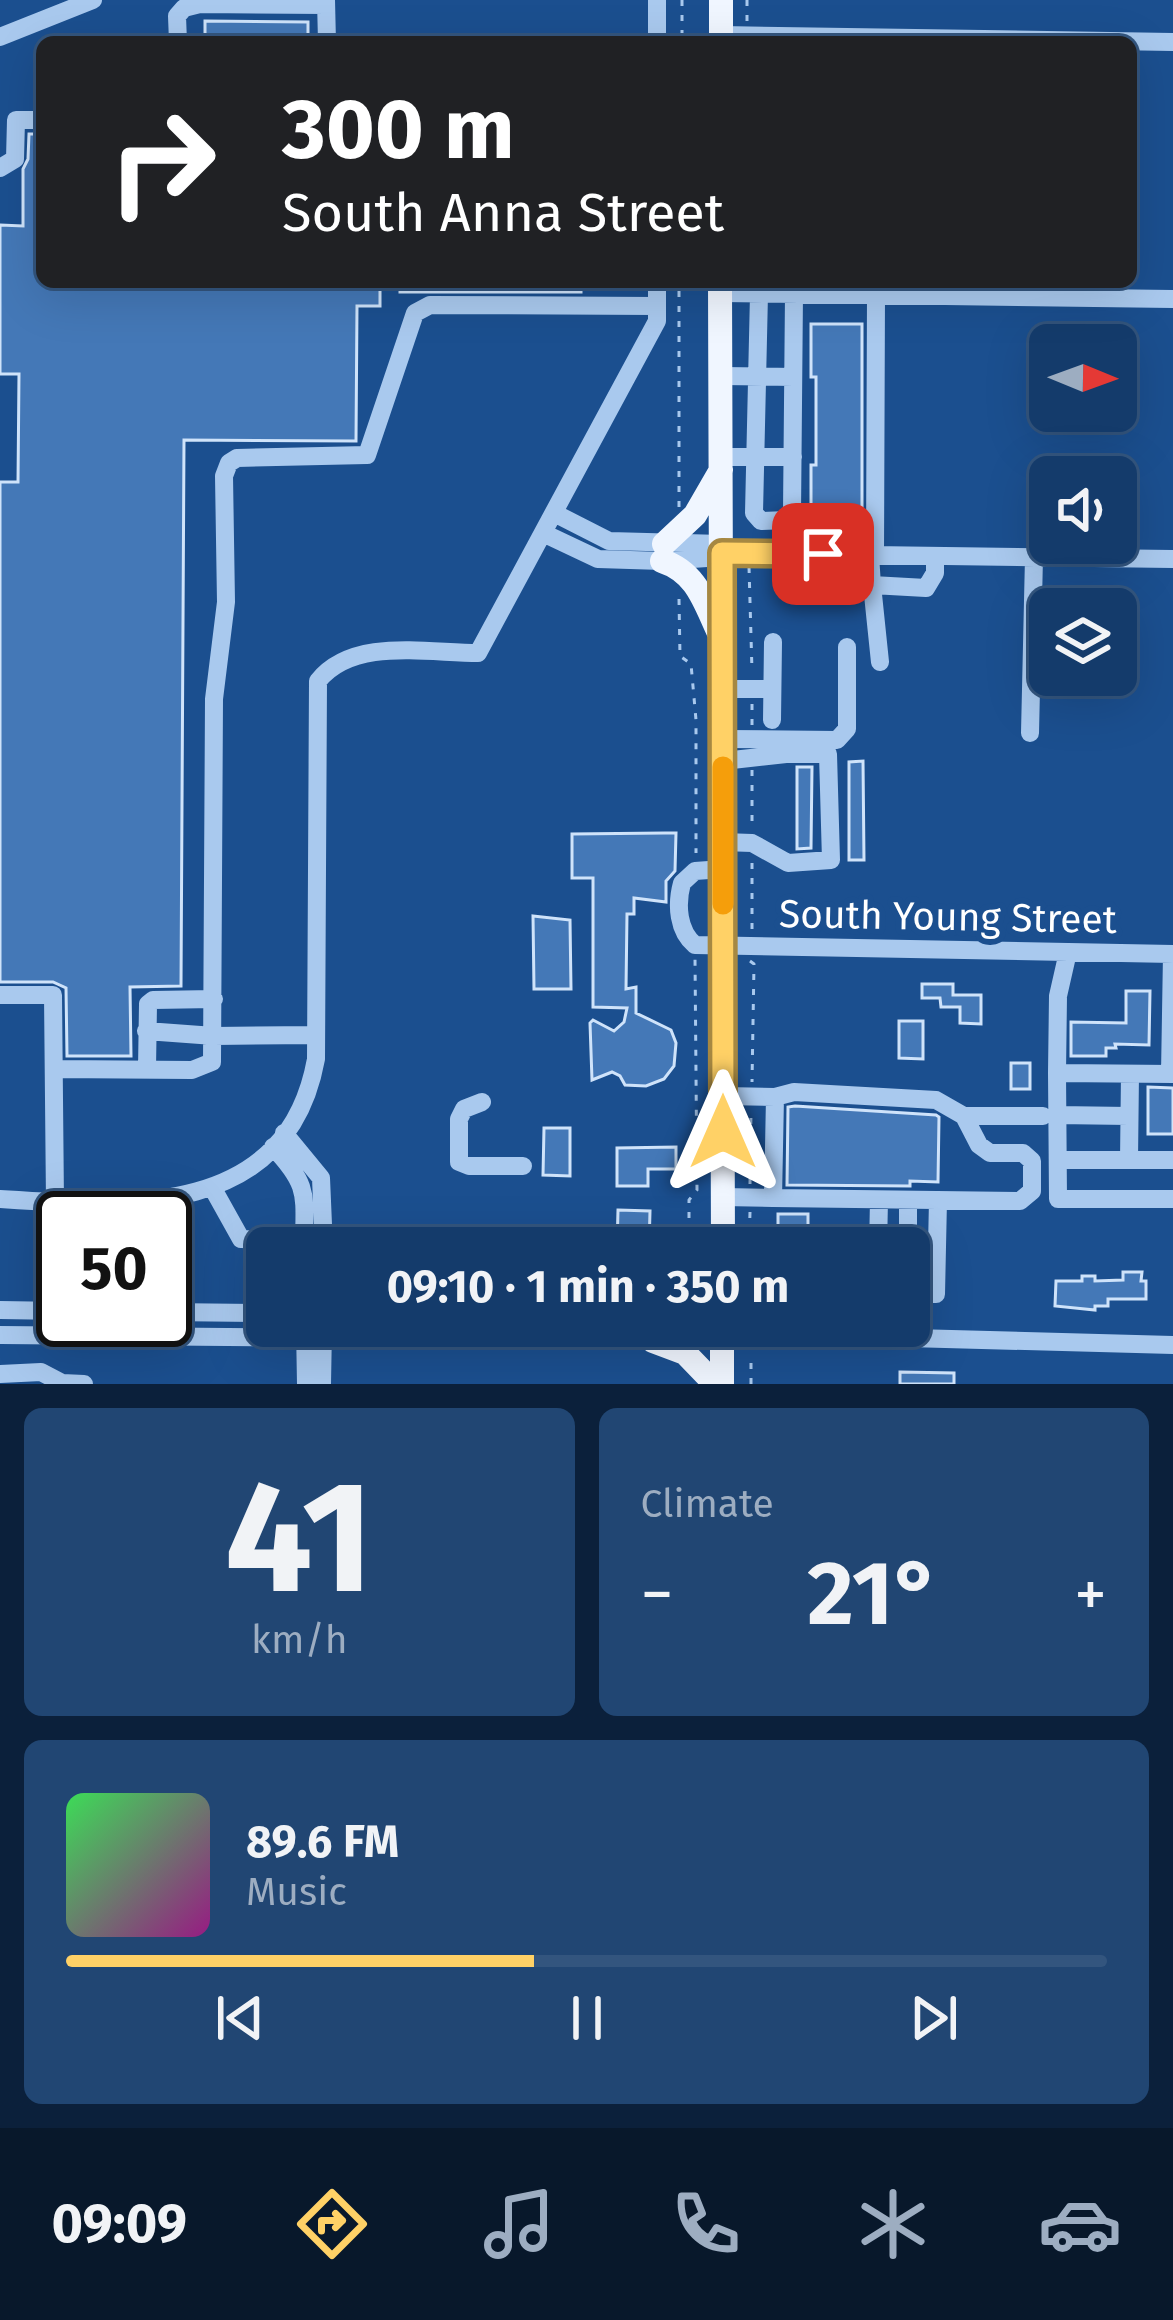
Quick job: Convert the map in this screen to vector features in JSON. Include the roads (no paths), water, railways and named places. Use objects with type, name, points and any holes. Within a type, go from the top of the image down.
[{"type":"main road","points":[[721,0],[721,36]]},
{"type":"main road","points":[[720,288],[723,1227]]},
{"type":"main road","points":[[722,462],[688,522],[663,552],[691,578],[723,641]]},
{"type":"main road","points":[[669,1347],[685,1353],[718,1384]]},
{"type":"main road","points":[[718,1347],[718,1384]]},
{"type":"street","points":[[0,38],[93,0]]},
{"type":"street","points":[[657,0],[657,36]]},
{"type":"street","points":[[178,36],[177,16],[184,4],[326,3],[327,36]]},
{"type":"street","points":[[1137,42],[1173,42]]},
{"type":"street","points":[[0,168],[15,159],[16,120],[36,120]]},
{"type":"street","points":[[598,288],[598,306]]},
{"type":"street","points":[[192,1196],[266,1155],[309,1094],[316,1035],[318,681],[342,658],[368,652],[478,653],[645,346],[657,321],[657,288]]},
{"type":"street","points":[[720,288],[794,294],[866,290],[1173,299]]},
{"type":"street","points":[[866,290],[872,585],[880,662]]},
{"type":"street","points":[[759,293],[754,513],[760,521],[787,520],[792,513],[794,294]]},
{"type":"street","points":[[54,1069],[147,1070],[204,1067],[212,1062],[214,699],[226,602],[224,476],[229,463],[237,458],[367,455],[415,314],[430,305],[657,306]]},
{"type":"street","points":[[721,376],[794,377]]},
{"type":"street","points":[[722,462],[793,457]]},
{"type":"street","points":[[554,513],[599,538],[663,552]]},
{"type":"street","points":[[775,520],[776,554]]},
{"type":"street","points":[[543,532],[598,559],[722,551],[1029,557]]},
{"type":"street","points":[[872,585],[926,588],[935,573],[935,556]]},
{"type":"street","points":[[1137,558],[1173,559]]},
{"type":"street","points":[[1030,733],[1034,564]]},
{"type":"street","points":[[772,720],[773,642]]},
{"type":"street","points":[[723,750],[837,740],[847,729],[847,647]]},
{"type":"street","points":[[723,689],[772,689]]},
{"type":"street","points":[[723,750],[828,754],[831,860],[788,862],[752,843],[723,842]]},
{"type":"street","name":"South Young Street","points":[[723,869],[695,871],[682,884],[680,921],[686,938],[695,945],[1172,955]]},
{"type":"street","points":[[1068,952],[1058,996],[1057,1073],[1050,1116],[1058,1160],[1058,1199],[1173,1199]]},
{"type":"street","points":[[1057,1073],[1172,1074],[1172,955]]},
{"type":"street","points":[[0,995],[53,995],[55,1191]]},
{"type":"street","points":[[147,1070],[148,1004],[153,1000],[214,999]]},
{"type":"street","points":[[146,1031],[316,1035]]},
{"type":"street","points":[[1129,1160],[1130,1074]]},
{"type":"street","points":[[723,1096],[775,1097],[794,1092],[936,1100],[964,1116],[1130,1116]]},
{"type":"street","points":[[773,1198],[775,1097]]},
{"type":"street","points":[[482,1102],[464,1108],[459,1118],[459,1162],[523,1166]]},
{"type":"street","points":[[723,1197],[1020,1201],[1032,1191],[1032,1161],[1024,1153],[990,1153],[979,1145],[964,1116]]},
{"type":"street","points":[[278,1140],[304,1188],[304,1227]]},
{"type":"street","points":[[278,1140],[322,1178],[323,1227]]},
{"type":"street","points":[[1058,1160],[1173,1160]]},
{"type":"street","points":[[212,1187],[241,1238],[246,1238]]},
{"type":"street","points":[[0,1199],[36,1202]]},
{"type":"street","points":[[878,1227],[879,1200]]},
{"type":"street","points":[[908,1200],[908,1227]]},
{"type":"street","points":[[930,1294],[936,1294],[938,1201]]},
{"type":"street","points":[[0,1310],[36,1311]]},
{"type":"street","points":[[192,1312],[246,1313]]},
{"type":"street","points":[[0,1335],[246,1332]]},
{"type":"street","points":[[930,1334],[1173,1345]]},
{"type":"street","points":[[306,1384],[312,1347]]},
{"type":"street","points":[[317,1347],[322,1384]]},
{"type":"street","points":[[0,1374],[41,1372],[62,1383],[84,1384]]}]
